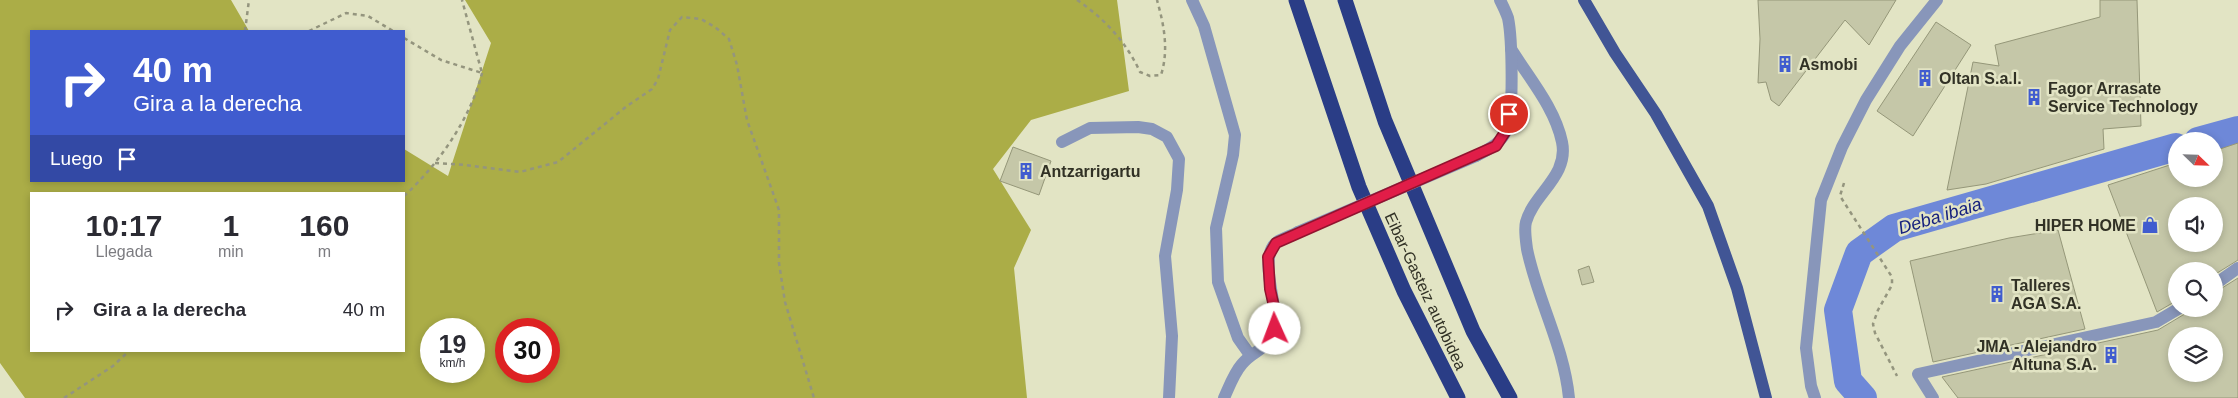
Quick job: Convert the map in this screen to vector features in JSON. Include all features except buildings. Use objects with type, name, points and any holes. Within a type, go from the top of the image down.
[{"type":"highway","name":"Eibar-Gasteiz autobidea","points":[[1296,0],[1359,187],[1404,291],[1458,398]]},
{"type":"highway","name":"Eibar-Gasteiz autobidea","points":[[1345,0],[1385,121],[1473,331],[1510,398]]},
{"type":"main road","points":[[1584,0],[1615,53],[1656,114],[1708,206],[1737,288],[1766,398]]},
{"type":"street","points":[[1192,0],[1204,26],[1235,135],[1233,155],[1216,228],[1218,282],[1238,338],[1250,355]]},
{"type":"street","points":[[1224,398],[1241,365],[1250,355],[1267,346],[1275,329],[1275,311],[1270,289],[1268,257],[1276,243],[1496,146],[1507,129],[1511,99],[1511,50],[1508,16],[1500,0]]},
{"type":"street","points":[[1815,398],[1811,386],[1806,348],[1821,200],[1842,147],[1866,100],[1900,46],[1937,0]]},
{"type":"street","points":[[1511,50],[1552,115],[1562,143],[1561,166],[1553,180],[1534,203],[1526,224],[1528,249],[1558,347],[1569,398]]},
{"type":"street","points":[[1062,142],[1090,128],[1138,127],[1152,129],[1167,137],[1180,159],[1177,190],[1164,256],[1172,336],[1169,398]]},
{"type":"street","points":[[2223,279],[2238,268]]},
{"type":"street","points":[[1933,398],[1918,374],[2156,322],[2168,315]]},
{"type":"street","points":[[1759,371],[1760,398]]},
{"type":"path","points":[[245,30],[249,0]]},
{"type":"path","points":[[405,195],[447,148],[479,87],[482,73],[462,0]]},
{"type":"path","points":[[1077,0],[1097,14],[1132,55],[1140,72],[1150,76],[1161,75],[1165,61],[1166,44],[1157,0]]},
{"type":"path","points":[[312,30],[346,13],[368,16],[391,30]]},
{"type":"path","points":[[434,163],[520,172],[558,162],[627,106],[652,89],[658,79],[670,30],[682,17],[701,19],[715,27],[729,39],[737,65],[747,120],[779,210],[779,263],[785,302],[814,398]]},
{"type":"path","points":[[405,39],[441,60],[482,73]]},
{"type":"path","points":[[1846,205],[1886,265],[1892,278],[1892,285],[1878,310],[1874,324],[1875,333],[1897,376]]},
{"type":"path","points":[[64,398],[113,366],[129,352]]},
{"type":"shaded area","points":[[0,0],[231,0],[248,30],[30,30],[30,182],[405,182],[405,150],[448,176],[491,43],[465,0],[1117,0],[1129,91],[1031,120],[993,169],[1031,230],[1014,268],[1027,398],[25,398],[0,363]]},
{"type":"waterway","name":"Deba ibaia","points":[[2223,134],[2238,130]]},
{"type":"waterway","name":"Deba ibaia","points":[[1863,398],[1848,381],[1838,310],[1859,253],[1894,228],[2168,149]]},
{"type":"place","name":"Asmobi","points":[[1785,64]]},
{"type":"place","name":"Oltan S.a.l.","points":[[1925,78]]},
{"type":"place","name":"Fagor Arrasate Service Technology","points":[[2034,97]]},
{"type":"place","name":"Antzarrigartu","points":[[1026,171]]},
{"type":"place","name":"HIPER HOME","points":[[2150,225]]},
{"type":"place","name":"Talleres AGA S.A.","points":[[1997,294]]},
{"type":"place","name":"JMA - Alejandro Altuna S.A.","points":[[2111,355]]},
{"type":"route","points":[[1275,329],[1275,311],[1270,289],[1268,257],[1276,243],[1496,146],[1507,129],[1509,114]]}]
